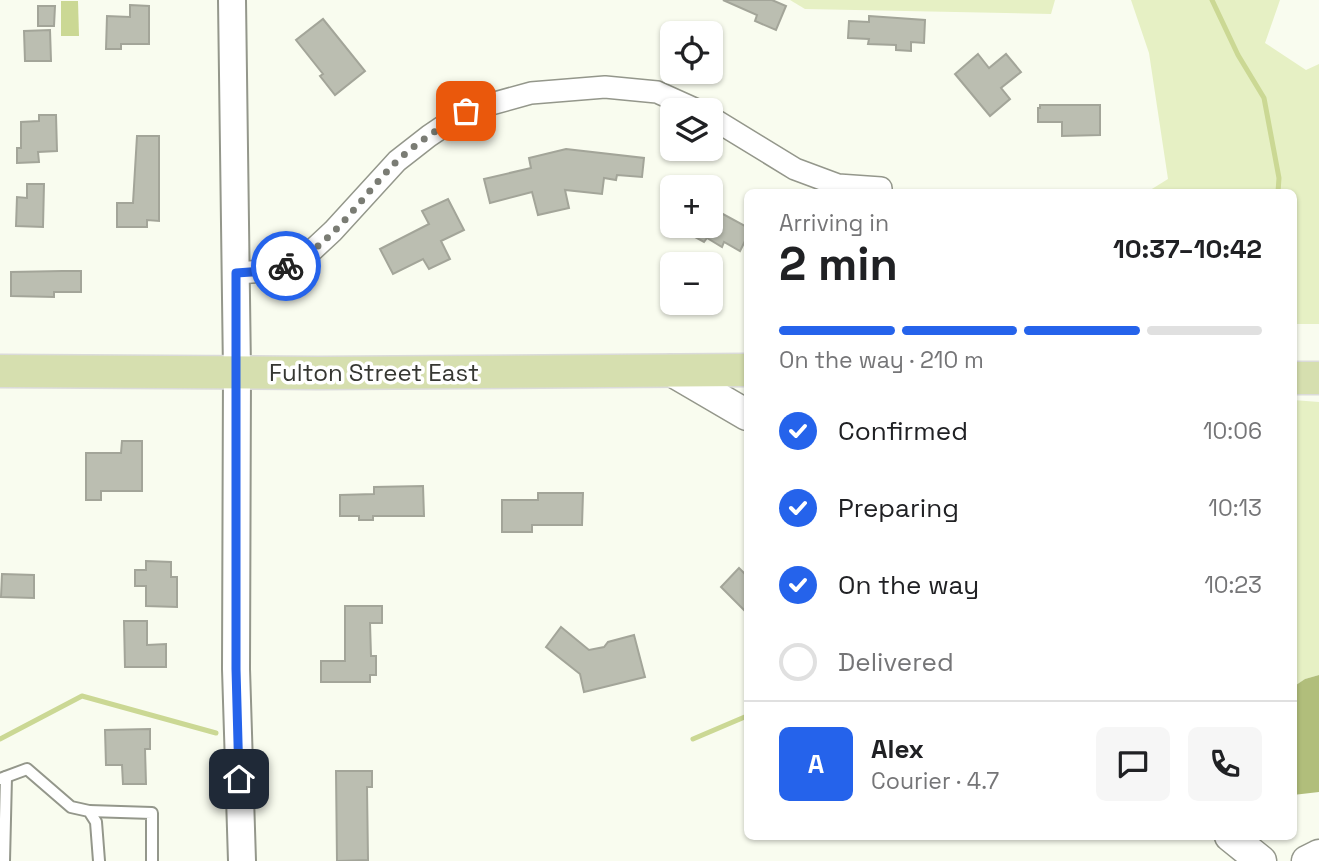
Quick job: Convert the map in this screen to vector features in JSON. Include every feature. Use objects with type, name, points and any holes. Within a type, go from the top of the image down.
[{"type":"main road","points":[[670,370],[744,413]]},
{"type":"main road","name":"Fulton Street East","points":[[0,371],[237,373],[744,370]]},
{"type":"main road","points":[[1297,378],[1319,378]]},
{"type":"main road","points":[[1235,840],[1261,861]]},
{"type":"main road","points":[[1307,861],[1319,855]]},
{"type":"street","points":[[232,0],[237,373],[236,669],[242,861]]},
{"type":"street","points":[[236,273],[265,271],[304,258],[334,231],[397,161],[466,111],[531,93],[605,86],[657,92],[670,98]]},
{"type":"street","points":[[723,125],[795,169],[838,185],[881,188]]},
{"type":"lane","points":[[4,861],[3,778],[27,769],[71,807],[89,811],[152,813],[152,861]]},
{"type":"lane","points":[[89,811],[96,822],[99,861]]},
{"type":"shaded area","points":[[790,0],[1055,0],[1051,14],[805,9]]},
{"type":"shaded area","points":[[1131,0],[1280,0],[1265,43],[1306,70],[1319,64],[1319,324],[1297,324],[1297,189],[1152,189],[1168,179],[1149,53]]},
{"type":"shaded area","points":[[61,1],[78,1],[79,36],[61,36]]},
{"type":"shaded area","points":[[1297,400],[1319,402],[1319,675],[1297,684]]},
{"type":"shaded area","points":[[1319,675],[1319,792],[1297,795],[1297,684]]},
{"type":"building","points":[[723,0],[772,0],[786,6],[776,30],[755,21],[757,15]]},
{"type":"building","points":[[130,5],[149,6],[149,44],[121,44],[121,49],[106,49],[107,16],[130,17]]},
{"type":"building","points":[[38,6],[55,6],[54,26],[38,26]]},
{"type":"building","points":[[869,16],[925,20],[924,43],[911,42],[911,51],[896,50],[896,45],[868,44],[869,39],[848,38],[849,21],[869,22]]},
{"type":"building","points":[[323,19],[365,71],[335,95],[320,76],[323,74],[296,40]]},
{"type":"building","points":[[50,30],[51,61],[25,61],[24,31]]},
{"type":"building","points":[[978,54],[989,68],[1006,54],[1021,72],[1001,88],[1010,99],[990,116],[955,74]]},
{"type":"building","points":[[1040,105],[1100,105],[1100,135],[1062,136],[1062,122],[1038,122]]},
{"type":"building","points":[[39,115],[56,115],[57,151],[38,152],[39,162],[17,163],[17,148],[21,148],[21,122],[39,121]]},
{"type":"building","points":[[137,136],[159,136],[159,221],[147,220],[147,227],[117,227],[117,203],[133,203]]},
{"type":"building","points":[[566,149],[644,158],[642,177],[617,175],[616,180],[604,178],[602,194],[565,190],[569,208],[538,215],[532,192],[490,203],[484,179],[531,168],[529,158]]},
{"type":"building","points":[[27,184],[44,184],[43,227],[16,226],[17,197],[27,198]]},
{"type":"building","points":[[448,199],[464,230],[441,241],[450,259],[429,269],[423,259],[393,274],[380,249],[429,224],[422,211]]},
{"type":"building","points":[[723,214],[744,225],[744,243],[740,251],[724,242],[722,247],[707,238],[723,238]]},
{"type":"building","points":[[81,271],[81,292],[54,292],[54,297],[11,296],[11,272]]},
{"type":"building","points":[[122,441],[142,441],[142,491],[101,491],[101,500],[86,500],[86,453],[121,453]]},
{"type":"building","points":[[423,486],[424,516],[373,516],[373,520],[359,520],[359,516],[340,516],[340,495],[374,494],[374,487]]},
{"type":"building","points":[[538,493],[583,493],[582,525],[532,525],[532,532],[502,532],[502,500],[538,500]]},
{"type":"building","points":[[146,561],[171,562],[171,577],[177,577],[177,607],[146,606],[146,586],[135,586],[135,570],[146,570]]},
{"type":"building","points":[[739,568],[744,573],[744,610],[721,587]]},
{"type":"building","points":[[2,574],[34,575],[34,598],[1,597]]},
{"type":"building","points":[[345,606],[382,606],[382,623],[370,623],[371,656],[376,656],[376,675],[370,675],[370,682],[321,682],[321,661],[345,661]]},
{"type":"building","points":[[124,621],[147,621],[147,645],[166,644],[166,667],[125,667]]},
{"type":"building","points":[[561,627],[589,650],[634,635],[645,677],[584,692],[580,674],[546,647]]},
{"type":"building","points":[[150,729],[150,749],[145,749],[146,784],[123,784],[122,765],[106,765],[105,730]]},
{"type":"building","points":[[336,771],[372,771],[372,787],[367,787],[368,860],[337,861]]},
{"type":"waterway","points":[[1212,0],[1238,55],[1264,98],[1279,178],[1278,189]]},
{"type":"waterway","points":[[0,739],[82,696],[216,733]]},
{"type":"waterway","points":[[693,739],[744,717]]},
{"type":"way so far","points":[[286,266],[304,258],[334,231],[397,161],[466,111]]},
{"type":"route","points":[[239,779],[236,669],[236,273],[286,266]]}]
